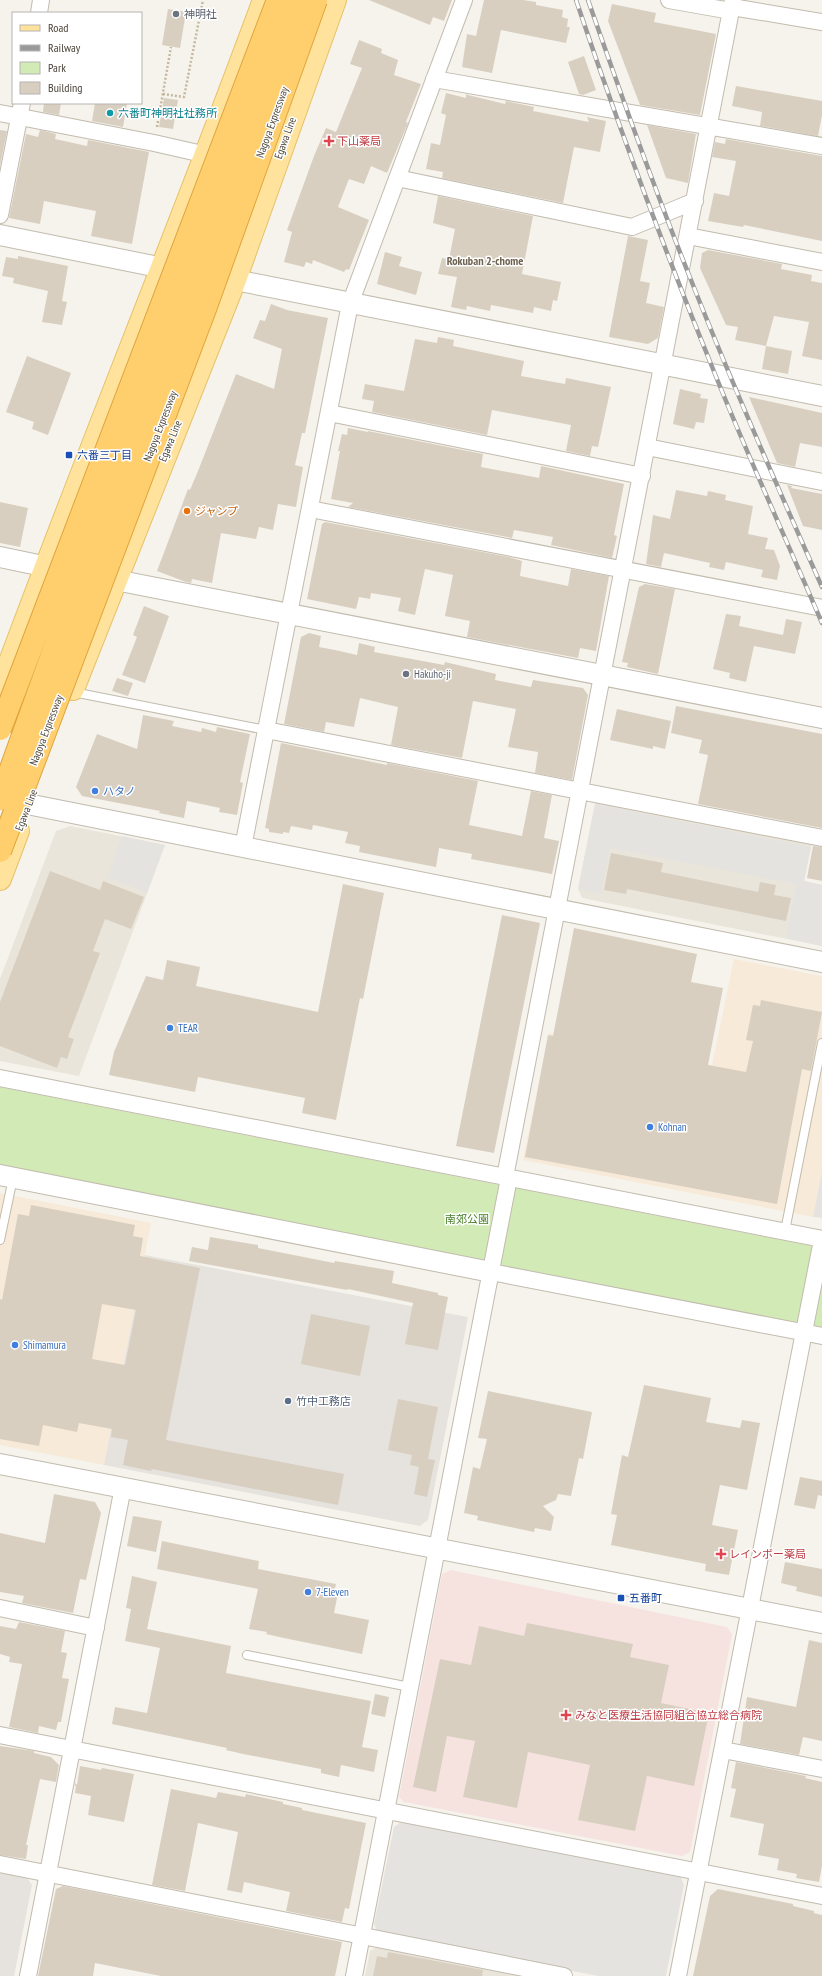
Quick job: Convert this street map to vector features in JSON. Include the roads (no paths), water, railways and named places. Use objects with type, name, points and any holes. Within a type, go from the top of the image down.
[{"type":"highway","points":[[0,729],[278,0]]},
{"type":"highway","points":[[0,799],[63,626],[300,0]]},
{"type":"highway","name":"Nagoya Expressway","points":[[0,851],[205,309],[316,0]]},
{"type":"main road","points":[[0,689],[45,567],[160,268],[207,156],[264,0]]},
{"type":"main road","name":"Egawa Line","points":[[0,879],[115,580],[234,280],[335,0]]},
{"type":"street","points":[[39,12],[41,0]]},
{"type":"street","points":[[244,847],[350,304],[464,0]]},
{"type":"street","points":[[669,0],[732,6],[822,22]]},
{"type":"street","points":[[354,1976],[491,1272],[507,1177],[557,909],[710,126],[732,6]]},
{"type":"street","points":[[434,79],[822,146]]},
{"type":"street","points":[[0,215],[20,110]]},
{"type":"street","points":[[0,113],[20,110],[207,156]]},
{"type":"street","points":[[397,178],[632,228],[695,201]]},
{"type":"street","points":[[0,235],[160,268],[234,280],[822,396]]},
{"type":"street","points":[[688,236],[822,262]]},
{"type":"street","points":[[329,413],[642,476]]},
{"type":"street","points":[[647,447],[822,482]]},
{"type":"street","points":[[310,508],[822,608]]},
{"type":"street","points":[[0,557],[822,718]]},
{"type":"street","points":[[266,730],[822,838]]},
{"type":"street","points":[[0,799],[822,962]]},
{"type":"street","points":[[0,1078],[822,1239],[678,1976]]},
{"type":"street","points":[[6,1176],[822,1336]]},
{"type":"street","points":[[0,1464],[822,1623]]},
{"type":"street","points":[[28,1976],[123,1488]]},
{"type":"street","points":[[0,1608],[96,1628]]},
{"type":"street","points":[[0,1735],[822,1896]]},
{"type":"street","points":[[723,1750],[822,1769]]},
{"type":"street","points":[[0,1864],[564,1976]]},
{"type":"lane","points":[[72,692],[266,730]]},
{"type":"lane","points":[[785,1231],[822,1043]]},
{"type":"lane","points":[[0,1240],[6,1176]]},
{"type":"lane","points":[[247,1655],[410,1687]]},
{"type":"railway","points":[[576,0],[626,143],[698,332],[742,440],[822,623]]},
{"type":"railway","points":[[588,0],[625,106],[677,245],[739,396],[822,587]]},
{"type":"place","name":"神明社","points":[[176,14]]},
{"type":"place","name":"六番町神明社社務所","points":[[110,113]]},
{"type":"place","name":"下山薬局","points":[[329,141]]},
{"type":"place","name":"六番三丁目","points":[[69,455]]},
{"type":"place","name":"ジャンプ","points":[[187,511]]},
{"type":"place","name":"Hakuho-ji","points":[[406,674]]},
{"type":"place","name":"ハタノ","points":[[95,791]]},
{"type":"place","name":"TEAR","points":[[170,1028]]},
{"type":"place","name":"Kohnan","points":[[650,1127]]},
{"type":"place","name":"Shimamura","points":[[15,1345]]},
{"type":"place","name":"竹中工務店","points":[[288,1401]]},
{"type":"place","name":"レインボー薬局","points":[[721,1554]]},
{"type":"place","name":"7-Eleven","points":[[308,1592]]},
{"type":"place","name":"五番町","points":[[621,1598]]},
{"type":"place","name":"みなと医療生活協同組合協立総合病院","points":[[566,1715]]},
{"type":"district","name":"Rokuban 2-chome","points":[[485,261]]},
{"type":"park label","name":"南郊公園","points":[[467,1219]]}]
